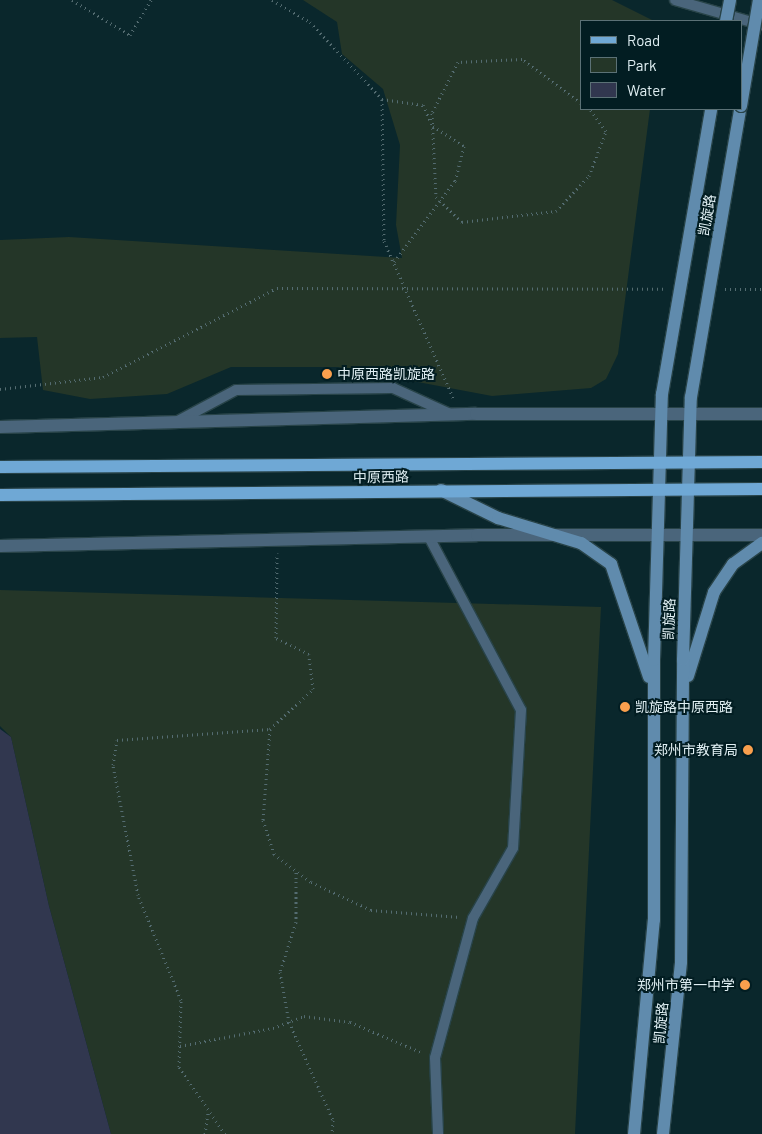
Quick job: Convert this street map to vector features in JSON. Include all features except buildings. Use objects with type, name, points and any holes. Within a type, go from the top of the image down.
[{"type":"main road","points":[[726,20],[730,0]]},
{"type":"main road","name":"凯旋路","points":[[742,102],[759,0]]},
{"type":"main road","name":"凯旋路","points":[[634,1134],[652,960],[654,697],[662,414],[680,289],[711,110]]},
{"type":"main road","name":"凯旋路","points":[[663,1134],[681,962],[683,698],[690,414],[709,289],[741,110]]},
{"type":"main road","name":"中原西路","points":[[0,467],[762,462]]},
{"type":"main road","name":"中原西路","points":[[0,495],[440,490],[762,489]]},
{"type":"main road","points":[[440,490],[498,518],[561,536],[596,551],[620,579],[654,697]]},
{"type":"main road","points":[[683,698],[714,592],[733,564],[762,543]]},
{"type":"street","points":[[0,428],[456,415],[762,414]]},
{"type":"street","points":[[0,546],[429,537],[762,535]]},
{"type":"lane","points":[[675,0],[762,25]]},
{"type":"lane","points":[[178,422],[236,390],[392,388],[456,415]]},
{"type":"lane","points":[[429,537],[522,710],[513,848],[474,918],[435,1058],[438,1134]]},
{"type":"path","points":[[72,0],[130,35],[151,0]]},
{"type":"path","points":[[272,0],[310,22],[382,99],[423,106],[433,126],[464,146],[455,181],[394,262]]},
{"type":"path","points":[[580,102],[522,59],[458,62],[432,113],[436,197],[462,222],[556,211],[589,176],[606,131],[591,110]]},
{"type":"path","points":[[382,99],[384,241],[456,415]]},
{"type":"path","points":[[0,389],[103,377],[277,288],[680,289]]},
{"type":"path","points":[[709,289],[762,289]]},
{"type":"path","points":[[226,1134],[208,1112],[179,1067],[181,1000],[138,896],[113,765],[117,740],[270,729],[313,689],[308,654],[276,638],[277,540]]},
{"type":"path","points":[[270,729],[263,820],[274,854],[296,871],[371,910],[474,918]]},
{"type":"path","points":[[296,871],[296,922],[280,972],[289,1022],[333,1120],[332,1134]]},
{"type":"path","points":[[180,1046],[289,1022],[304,1016],[350,1022],[435,1058]]},
{"type":"path","points":[[205,1134],[208,1112]]},
{"type":"green space","points":[[303,0],[612,0],[652,20],[580,20],[580,110],[650,110],[618,354],[606,379],[591,388],[492,396],[338,367],[231,367],[167,394],[90,399],[43,390],[37,337],[0,338],[0,240],[69,237],[402,258],[396,225],[400,145],[383,89],[342,54],[337,22]]},
{"type":"green space","points":[[0,590],[601,607],[575,1134],[111,1134],[49,906],[11,737],[0,726]]},
{"type":"water","points":[[0,729],[11,737],[49,906],[111,1134],[0,1134]]},
{"type":"place","name":"中原西路凯旋路","points":[[327,374]]},
{"type":"place","name":"凯旋路中原西路","points":[[625,707]]},
{"type":"place","name":"郑州市教育局","points":[[748,750]]},
{"type":"place","name":"郑州市第一中学","points":[[745,985]]}]
